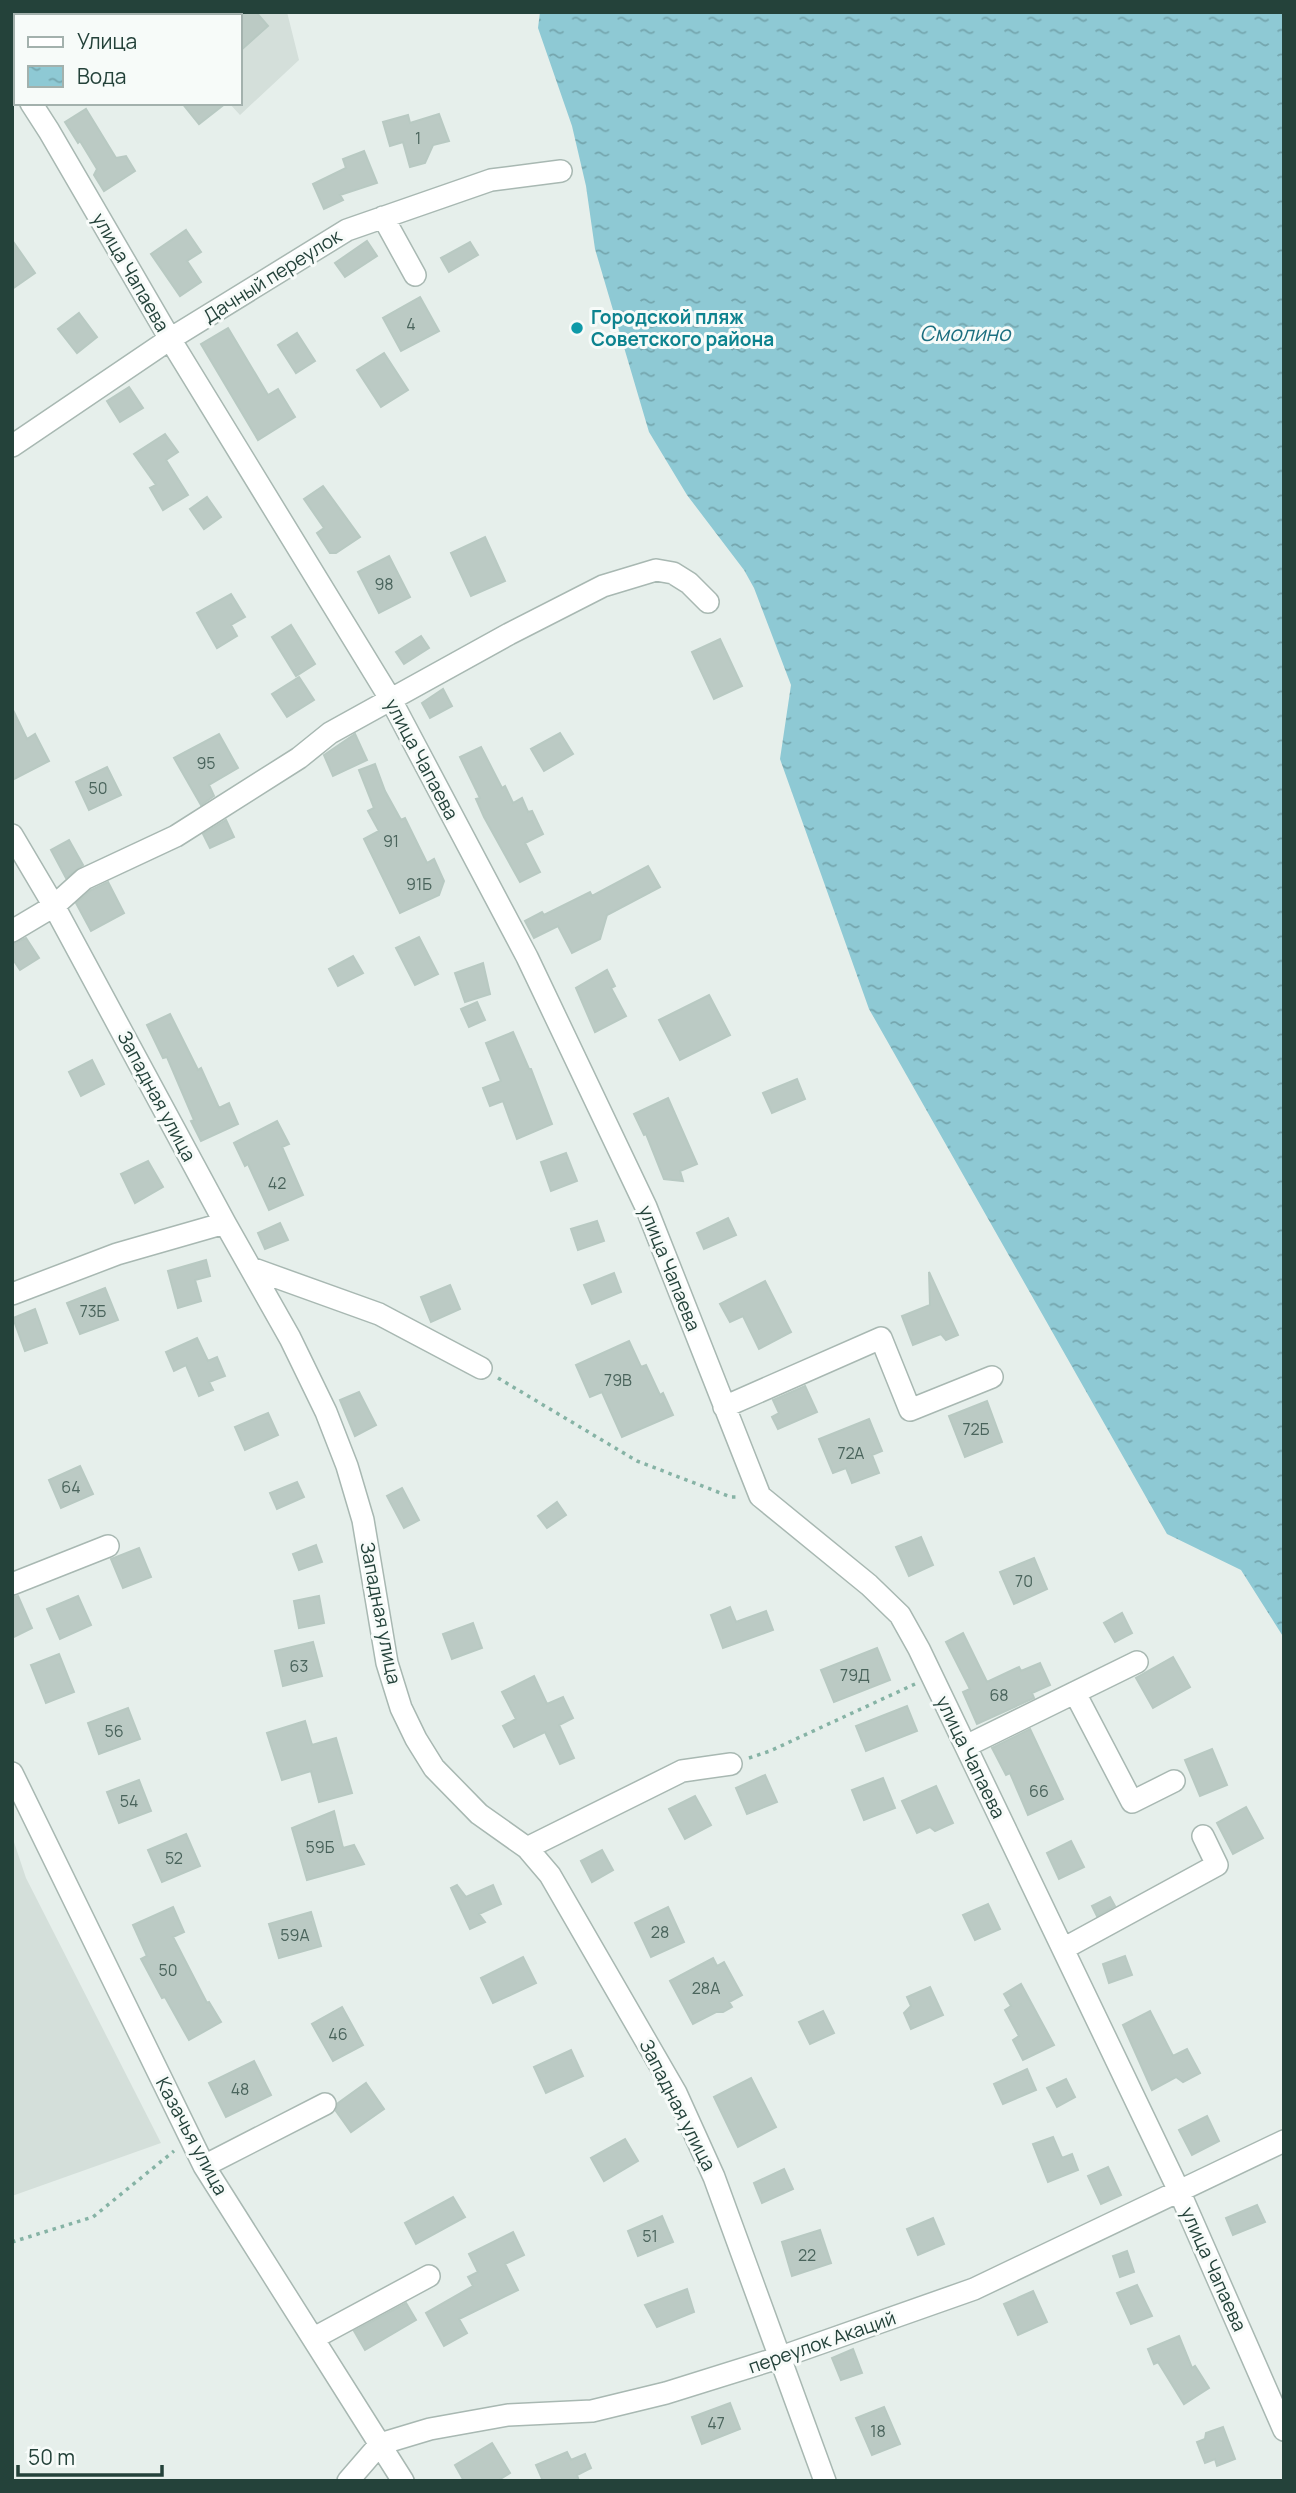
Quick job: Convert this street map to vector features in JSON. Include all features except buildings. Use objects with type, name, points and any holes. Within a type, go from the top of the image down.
[{"type":"street","name":"улица Чапаева","points":[[32,105],[170,339],[391,700],[527,957],[634,1182],[760,1496],[869,1585],[900,1615],[933,1676],[1180,2193],[1284,2430]]},
{"type":"street","name":"Дачный переулок","points":[[12,446],[170,339],[347,230],[491,180],[561,171]]},
{"type":"street","points":[[383,217],[415,275]]},
{"type":"street","points":[[12,931],[54,906],[84,879],[176,836],[299,758],[330,733],[509,634],[603,586],[656,570],[673,573],[689,583],[708,602]]},
{"type":"street","name":"Западная улица","points":[[12,835],[54,906],[302,1362],[347,1466],[363,1520],[387,1663],[401,1708],[416,1739],[435,1768],[479,1814],[527,1848],[550,1875],[676,2093],[714,2176],[824,2481]]},
{"type":"street","points":[[12,1294],[117,1254],[225,1223]]},
{"type":"street","points":[[251,1268],[379,1314],[481,1368]]},
{"type":"street","points":[[724,1407],[881,1338],[909,1410],[992,1377]]},
{"type":"street","points":[[12,1584],[108,1546]]},
{"type":"street","points":[[966,1746],[1136,1662]]},
{"type":"street","points":[[1075,1692],[1132,1802],[1174,1781]]},
{"type":"street","points":[[527,1848],[682,1772],[730,1764]]},
{"type":"street","name":"Казачья улица","points":[[12,1773],[204,2166],[403,2481]]},
{"type":"street","points":[[1063,1948],[1217,1865],[1203,1836]]},
{"type":"street","points":[[204,2166],[325,2104]]},
{"type":"street","name":"переулок Акаций","points":[[380,2444],[430,2429],[508,2415],[592,2411],[666,2393],[778,2358],[974,2289],[1180,2193],[1284,2141]]},
{"type":"street","points":[[314,2339],[429,2276]]},
{"type":"street","points":[[348,2481],[380,2444]]},
{"type":"path","points":[[481,1368],[637,1461],[731,1497],[760,1496]]},
{"type":"path","points":[[730,1764],[770,1751],[933,1676]]},
{"type":"path","points":[[12,2242],[93,2217],[190,2138]]},
{"type":"shaded area","points":[[37,12],[287,12],[299,60],[240,115],[231,105],[242,105],[242,14]]},
{"type":"shaded area","points":[[12,1836],[26,1878],[161,2143],[12,2196]]},
{"type":"water","name":"Смолино","points":[[540,12],[1284,12],[1284,1638],[1241,1570],[1167,1534],[869,1009],[780,759],[791,685],[754,588],[744,570],[687,495],[649,432],[595,249],[586,186],[572,126],[538,28]]},
{"type":"place","name":"Городской пляж Советского района","points":[[577,328]]}]
